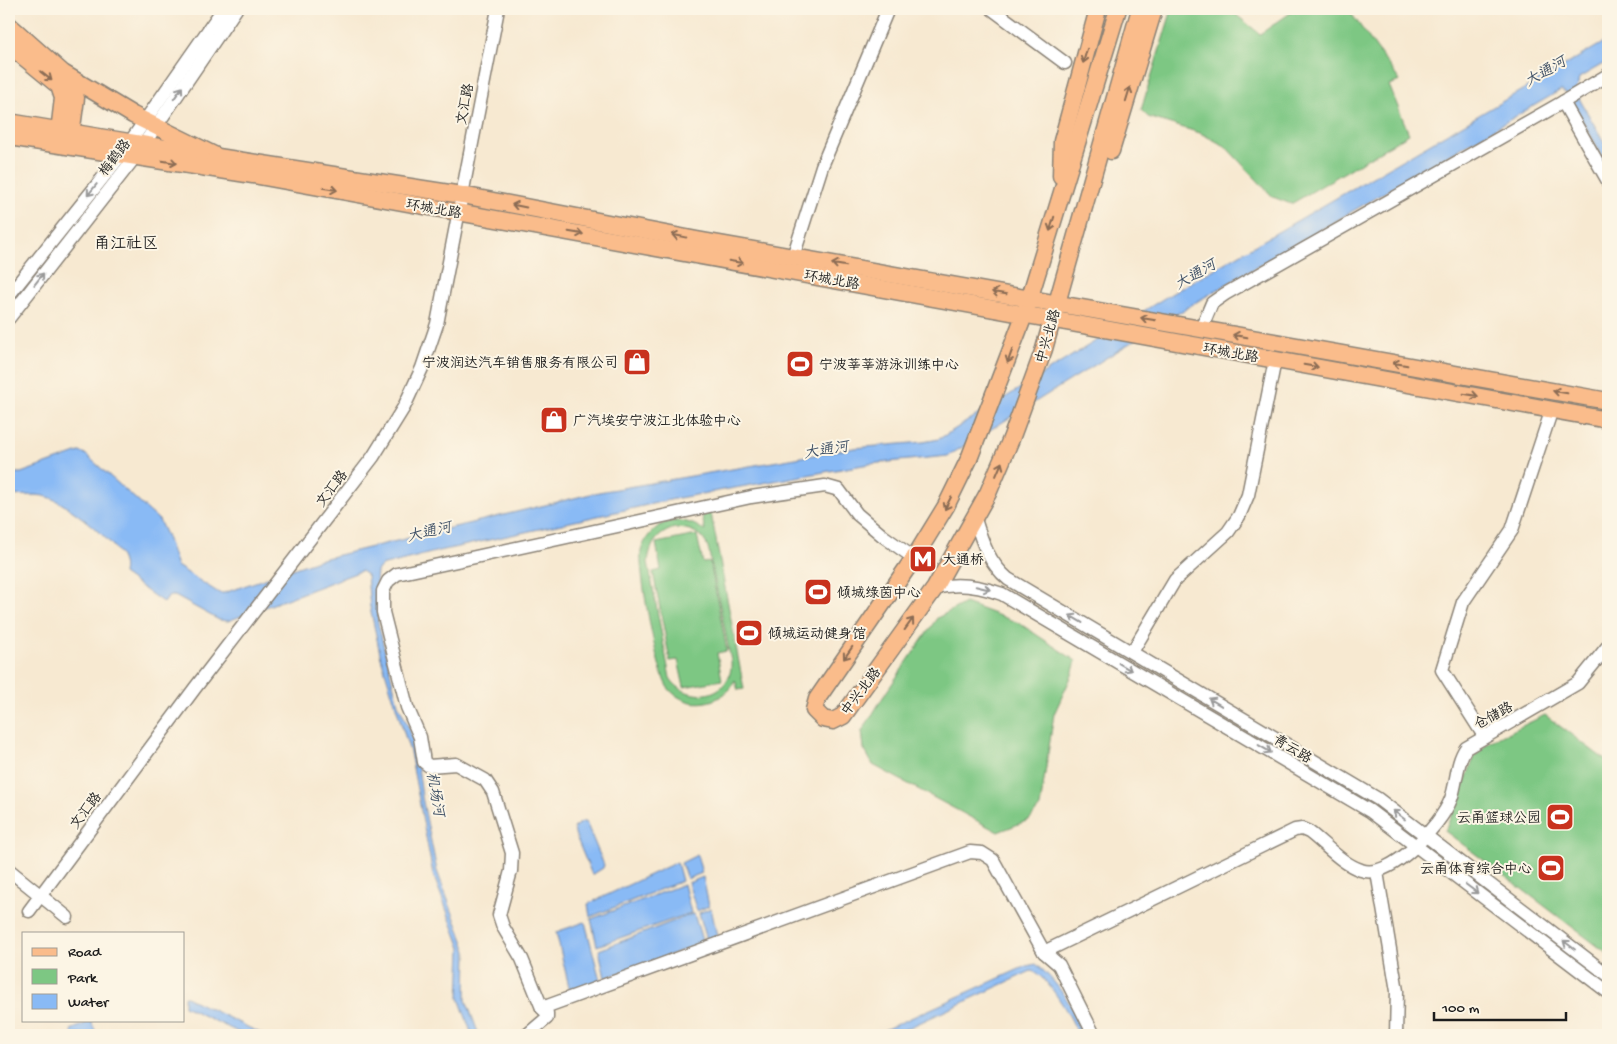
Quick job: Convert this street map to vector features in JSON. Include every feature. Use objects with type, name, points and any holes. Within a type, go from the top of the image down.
[{"type":"main road","points":[[1060,198],[1062,141],[1098,9]]},
{"type":"main road","name":"中兴北路","points":[[1118,9],[1027,306],[994,398],[969,459],[946,506],[914,558],[819,694],[814,710],[822,719],[833,721],[843,716],[935,588],[988,493],[1030,390],[1052,320],[1140,9]]},
{"type":"main road","points":[[1070,255],[1094,208],[1154,9]]},
{"type":"main road","name":"环城北路","points":[[9,25],[63,73],[150,123],[218,157]]},
{"type":"main road","points":[[9,45],[59,86],[63,98],[65,138]]},
{"type":"main road","name":"环城北路","points":[[63,73],[76,98],[65,138],[132,149],[253,175],[459,212],[1027,306],[1056,303],[1608,401]]},
{"type":"main road","points":[[9,122],[65,138]]},
{"type":"main road","points":[[9,137],[65,138]]},
{"type":"main road","name":"环城北路","points":[[132,149],[218,157],[462,195],[793,256],[1027,306],[1052,320],[1608,420]]},
{"type":"street","name":"梅鹤路","points":[[9,318],[132,149],[223,9]]},
{"type":"street","name":"梅鹤路","points":[[150,123],[236,9]]},
{"type":"street","name":"文汇路","points":[[29,911],[195,688],[373,457],[404,407],[422,368],[437,324],[498,9]]},
{"type":"street","points":[[793,256],[822,166],[888,9]]},
{"type":"street","points":[[992,9],[1065,63]]},
{"type":"street","points":[[1201,329],[1212,303],[1225,294],[1564,102],[1604,77]]},
{"type":"street","points":[[1564,102],[1608,181]]},
{"type":"street","name":"梅鹤路","points":[[9,295],[132,149]]},
{"type":"street","points":[[1132,652],[1175,580],[1228,532],[1240,516],[1248,495],[1275,360]]},
{"type":"street","points":[[1484,736],[1442,670],[1462,602],[1512,530],[1552,409]]},
{"type":"street","points":[[527,1035],[547,1018],[547,1013],[542,1008],[522,959],[503,927],[499,915],[511,871],[512,853],[493,792],[486,780],[456,764],[429,766],[424,762],[420,737],[408,707],[383,612],[383,591],[388,581],[397,574],[751,497],[825,486],[839,490],[857,514],[883,536],[914,558]]},
{"type":"street","name":"青云路","points":[[975,519],[988,555],[1000,572],[1378,799],[1608,975]]},
{"type":"street","name":"青云路","points":[[935,588],[948,585],[974,586],[1002,594],[1370,811],[1608,992]]},
{"type":"street","name":"仓储路","points":[[1377,872],[1395,862],[1426,836],[1450,801],[1463,753],[1484,736],[1578,683],[1608,646]]},
{"type":"street","points":[[1044,952],[1295,830],[1302,829],[1309,832],[1360,870],[1377,872],[1397,990],[1396,1035]]},
{"type":"street","points":[[542,1008],[970,852],[982,853],[993,860],[1044,952],[1059,965],[1094,1035]]},
{"type":"street","points":[[9,870],[66,917]]},
{"type":"green space","points":[[1172,9],[1229,9],[1260,34],[1296,9],[1348,9],[1400,81],[1389,85],[1409,134],[1291,204],[1273,197],[1225,146],[1200,133],[1148,117],[1141,110]]},
{"type":"green space","points":[[711,513],[744,689],[738,690],[735,680],[727,692],[719,697],[711,701],[695,703],[676,695],[668,688],[664,679],[649,621],[642,578],[641,551],[644,542],[650,534],[657,527],[665,523],[686,522],[696,525],[705,531],[702,516]],"holes":[[[680,528],[695,532],[708,547],[731,661],[730,673],[725,683],[718,690],[708,694],[688,692],[678,687],[670,678],[648,562],[656,540],[669,530]]]},
{"type":"green space","points":[[697,535],[703,563],[710,562],[727,651],[717,653],[722,680],[684,687],[678,660],[670,661],[653,572],[661,570],[656,543]]},
{"type":"green space","points":[[965,603],[1019,623],[1076,661],[1072,675],[1054,714],[1040,807],[1029,820],[998,832],[873,765],[864,749],[862,731],[937,618]]},
{"type":"green space","name":"云甬体育综合中心","points":[[1545,715],[1608,762],[1608,954],[1445,831],[1475,756],[1489,742]]},
{"type":"water","points":[[1608,40],[1608,61],[1579,78],[1577,89],[1580,100],[1608,149],[1608,166],[1568,95],[1561,90],[1198,301],[948,456],[869,464],[679,498],[435,552],[381,566],[377,571],[376,584],[378,623],[398,704],[410,730],[416,753],[422,797],[437,871],[467,951],[466,1000],[479,1035],[472,1035],[459,998],[461,948],[433,874],[410,752],[381,658],[370,607],[367,575],[361,571],[228,621],[219,620],[175,596],[169,596],[164,603],[123,574],[124,566],[122,559],[110,543],[77,514],[56,500],[43,496],[9,495],[9,473],[21,473],[79,452],[84,453],[159,520],[177,566],[219,593],[224,593],[318,560],[599,492],[854,448],[939,439],[1166,297]]},
{"type":"water","points":[[582,822],[586,822],[604,865],[603,868],[592,875],[575,834],[574,827]]},
{"type":"water","points":[[697,855],[702,873],[687,879],[681,863]]},
{"type":"water","points":[[677,862],[682,881],[590,917],[588,904]]},
{"type":"water","points":[[703,877],[709,906],[697,911],[688,883]]},
{"type":"water","points":[[684,884],[691,913],[597,946],[591,919]]},
{"type":"water","points":[[711,908],[717,936],[707,940],[699,913]]},
{"type":"water","points":[[694,914],[703,943],[605,978],[599,950]]},
{"type":"water","points":[[585,922],[600,980],[570,991],[556,932]]},
{"type":"water","points":[[1036,964],[1052,979],[1065,996],[1086,1035],[1078,1035],[1071,1019],[1051,988],[1037,974],[1031,971],[893,1035],[873,1035],[1026,966]]},
{"type":"water","points":[[185,996],[264,1035],[244,1035],[185,1006]]},
{"type":"water","points":[[91,1022],[97,1035],[73,1035],[71,1030]]},
{"type":"place","name":"宁波润达汽车销售服务有限公司","points":[[637,362]]},
{"type":"place","name":"宁波莘莘游泳训练中心","points":[[800,364]]},
{"type":"place","name":"广汽埃安宁波江北体验中心","points":[[554,420]]},
{"type":"place","name":"大通桥","points":[[923,559]]},
{"type":"place","name":"倾城绿茵中心","points":[[818,592]]},
{"type":"place","name":"倾城运动健身馆","points":[[749,633]]},
{"type":"place","name":"云甬篮球公园","points":[[1560,817]]},
{"type":"place","name":"云甬体育综合中心","points":[[1551,868]]},
{"type":"district","name":"甬江社区","points":[[126,242]]},
{"type":"water label","name":"大通河","points":[[1545,71]]},
{"type":"water label","name":"大通河","points":[[1195,274]]},
{"type":"water label","name":"大通河","points":[[826,449]]},
{"type":"water label","name":"大通河","points":[[429,531]]},
{"type":"water label","name":"机场河","points":[[436,794]]}]
